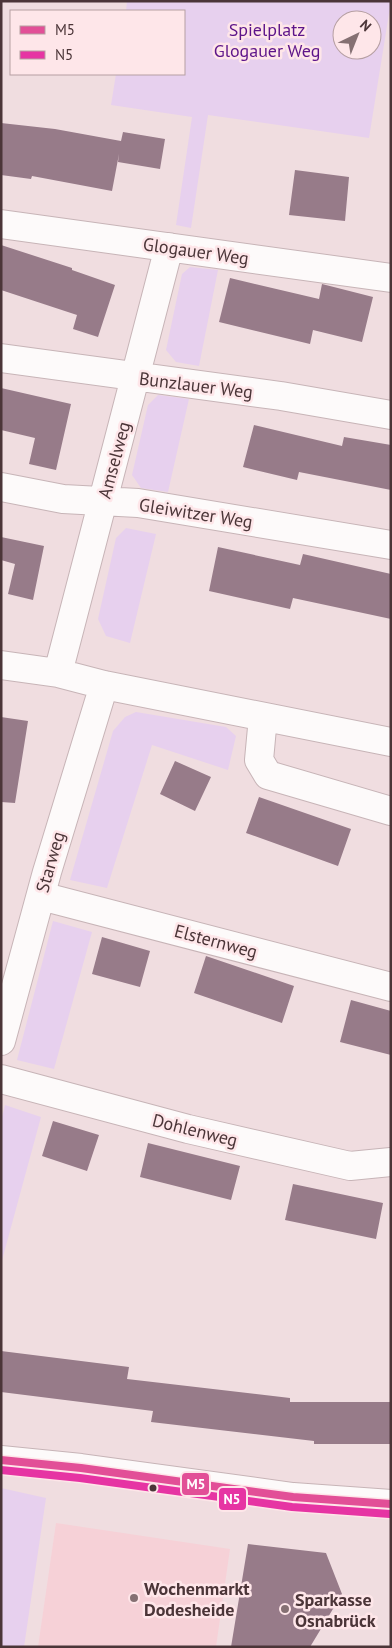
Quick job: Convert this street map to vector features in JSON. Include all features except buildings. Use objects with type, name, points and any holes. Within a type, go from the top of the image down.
[{"type":"street","name":"Glogauer Weg","points":[[1,224],[391,278]]},
{"type":"street","name":"Amselweg","points":[[58,673],[169,247]]},
{"type":"street","name":"Bunzlauer Weg","points":[[1,358],[281,396],[391,416]]},
{"type":"street","name":"Gleiwitzer Weg","points":[[1,487],[63,499],[138,503],[391,545]]},
{"type":"street","points":[[1,665],[58,673],[104,685],[391,742]]},
{"type":"street","name":"Starweg","points":[[1,1042],[41,896],[104,685]]},
{"type":"street","points":[[263,717],[259,760],[268,775],[391,811]]},
{"type":"street","name":"Elsternweg","points":[[41,896],[391,986]]},
{"type":"street","name":"Dohlenweg","points":[[1,1079],[188,1130],[350,1166],[391,1162]]},
{"type":"street","points":[[1,1460],[80,1468],[293,1497],[391,1504]]},
{"type":"shaded area","name":"Wochenmarkt Dodesheide","points":[[56,1523],[230,1549],[216,1647],[38,1647]]},
{"type":"green space","name":"Spielplatz Glogauer Weg","points":[[127,1],[391,1],[382,57],[382,10],[332,10],[332,60],[382,60],[369,138],[208,115],[191,228],[176,225],[192,117],[111,105],[116,75],[185,75],[185,10],[126,10]]},
{"type":"green space","points":[[190,267],[218,270],[199,366],[176,362],[166,350],[182,274]]},
{"type":"green space","points":[[158,395],[189,399],[168,492],[141,488],[132,475],[148,405]]},
{"type":"green space","points":[[126,528],[156,534],[130,643],[106,636],[98,619],[116,538]]},
{"type":"green space","points":[[136,712],[226,727],[236,736],[228,770],[152,745],[107,888],[70,880],[113,731],[125,717]]},
{"type":"green space","points":[[53,921],[92,932],[54,1069],[17,1060]]},
{"type":"green space","points":[[5,1105],[41,1117],[1,1264],[1,1121]]},
{"type":"green space","points":[[1,1488],[46,1498],[24,1647],[1,1647]]},
{"type":"transit line","name":"M5","points":[[1,1460],[81,1468],[293,1497],[391,1504]]},
{"type":"transit line","name":"N5","points":[[1,1470],[80,1478],[292,1507],[390,1514]]},
{"type":"place","name":"Wochenmarkt Dodesheide","points":[[134,1598]]},
{"type":"place","name":"Sparkasse Osnabrück","points":[[285,1609]]}]
